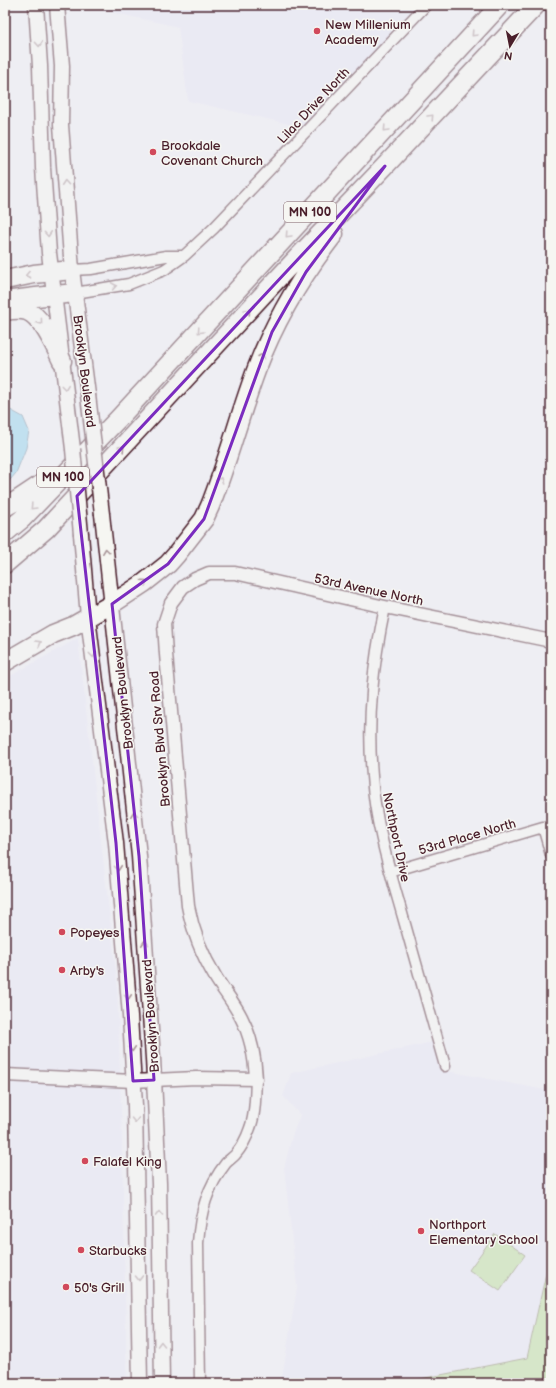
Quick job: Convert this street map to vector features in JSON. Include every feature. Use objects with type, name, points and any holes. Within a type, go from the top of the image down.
[{"type":"highway","name":"MN 100","points":[[5,533],[22,519],[119,418],[500,5]]},
{"type":"highway","name":"MN 100","points":[[5,564],[46,530],[296,260],[536,5]]},
{"type":"highway","points":[[5,662],[53,634],[73,626],[88,616],[112,604],[128,592],[144,583],[168,564],[186,544],[204,519],[217,489],[257,368],[272,332],[306,272],[385,166]]},
{"type":"highway","points":[[5,280],[34,274],[72,270]]},
{"type":"highway","points":[[5,301],[75,293]]},
{"type":"highway","points":[[5,311],[27,311],[36,317],[44,326],[62,361]]},
{"type":"highway","points":[[5,507],[16,502],[47,481],[119,418]]},
{"type":"highway","points":[[5,571],[46,530]]},
{"type":"main road","name":"Brooklyn Boulevard","points":[[36,5],[40,66],[43,168],[51,272],[69,412],[88,616],[116,843],[128,994],[135,1129],[140,1383]]},
{"type":"main road","name":"Brooklyn Boulevard","points":[[57,5],[62,66],[61,125],[72,270],[102,514],[139,856],[154,1080],[159,1183],[162,1383]]},
{"type":"street","name":"Lilac Drive North","points":[[75,293],[129,284],[164,270],[184,256],[214,228],[426,5]]},
{"type":"street","points":[[72,270],[91,269],[166,256],[184,256]]},
{"type":"street","name":"53rd Avenue North","points":[[184,587],[195,579],[209,573],[235,573],[384,607],[551,641]]},
{"type":"street","name":"Brooklyn Blvd Srv Road","points":[[184,587],[171,604],[164,624],[166,662],[187,894],[192,926],[197,942],[210,968],[242,1018],[255,1057],[256,1079]]},
{"type":"street","name":"Northport Drive","points":[[384,607],[372,681],[369,729],[372,777],[379,825],[390,872],[445,1066]]},
{"type":"street","points":[[547,827],[551,855]]},
{"type":"street","name":"53rd Place North","points":[[390,872],[547,827]]},
{"type":"street","points":[[5,1075],[133,1081],[196,1078],[256,1079],[254,1116],[250,1128],[236,1154],[226,1163],[207,1195],[199,1229],[200,1383]]},
{"type":"highlighted area","points":[[385,166],[306,272],[272,332],[204,519],[168,564],[112,604],[139,856],[154,1080],[133,1081],[116,843],[77,496]]},
{"type":"shaded area","points":[[65,5],[418,5],[301,127],[188,101],[178,27],[101,10]]},
{"type":"shaded area","points":[[78,638],[117,980],[127,1383],[5,1383],[5,679]]},
{"type":"shaded area","name":"Northport Elementary School","points":[[432,1042],[443,1070],[551,1091],[551,1251],[527,1358],[416,1380],[415,1383],[281,1383],[297,1287],[284,1168],[292,1136],[300,1115],[283,1096],[291,1073]]},
{"type":"green space","points":[[495,1234],[525,1255],[500,1291],[469,1270]]},
{"type":"green space","points":[[551,1251],[551,1383],[415,1383],[415,1380],[527,1358]]},
{"type":"water","points":[[5,407],[23,417],[29,431],[26,448],[16,473],[5,486]]},
{"type":"place","name":"New Millenium Academy","points":[[317,31]]},
{"type":"place","name":"Brookdale Covenant Church","points":[[153,152]]},
{"type":"place","name":"Popeyes","points":[[62,932]]},
{"type":"place","name":"Arby's","points":[[62,970]]},
{"type":"place","name":"Falafel King","points":[[85,1161]]},
{"type":"place","name":"Northport Elementary School","points":[[421,1231]]},
{"type":"place","name":"Starbucks","points":[[81,1250]]},
{"type":"place","name":"50's Grill","points":[[66,1287]]}]
